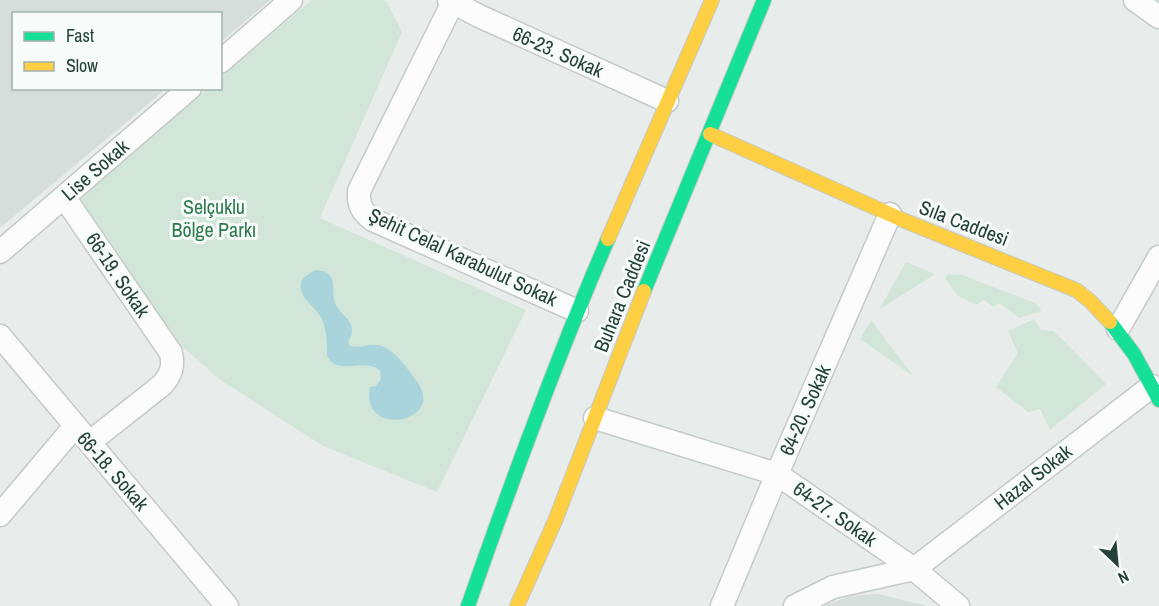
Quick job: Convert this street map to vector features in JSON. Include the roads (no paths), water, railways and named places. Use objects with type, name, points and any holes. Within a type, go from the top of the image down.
[{"type":"main road","name":"Buhara Caddesi","points":[[468,606],[577,311],[711,0]]},
{"type":"main road","name":"Buhara Caddesi","points":[[517,606],[555,521],[646,285],[764,0]]},
{"type":"main road","name":"Sıla Caddesi","points":[[710,134],[890,214],[1068,285],[1089,299],[1118,329],[1155,393]]},
{"type":"street","points":[[222,60],[291,0]]},
{"type":"street","points":[[1135,0],[1159,17]]},
{"type":"street","name":"66-23. Sokak","points":[[451,1],[482,8],[667,101]]},
{"type":"street","name":"Şehit Celal Karabulut Sokak","points":[[451,1],[359,191],[358,200],[361,208],[374,219],[577,311]]},
{"type":"street","name":"Lise Sokak","points":[[0,252],[188,90]]},
{"type":"street","name":"66-19. Sokak","points":[[64,197],[171,353],[173,361],[168,378],[82,434]]},
{"type":"street","name":"64-20. Sokak","points":[[722,606],[890,214]]},
{"type":"street","points":[[1118,329],[1159,257]]},
{"type":"street","name":"66-18. Sokak","points":[[0,336],[227,606]]},
{"type":"street","name":"Hazal Sokak","points":[[914,569],[1155,393]]},
{"type":"street","name":"64-27. Sokak","points":[[595,418],[777,474],[914,569],[958,606]]},
{"type":"street","points":[[0,515],[82,434]]},
{"type":"street","points":[[795,606],[833,587],[914,569]]},
{"type":"water","points":[[315,270],[323,271],[332,278],[336,305],[351,325],[352,330],[348,342],[350,346],[378,345],[387,348],[399,358],[416,380],[422,391],[423,402],[418,411],[397,420],[376,413],[370,403],[370,387],[376,386],[381,379],[380,370],[366,365],[337,365],[327,356],[323,322],[301,291],[303,278]]},
{"type":"park label","name":"Selçuklu Bölge Parkı","points":[[214,218]]}]
